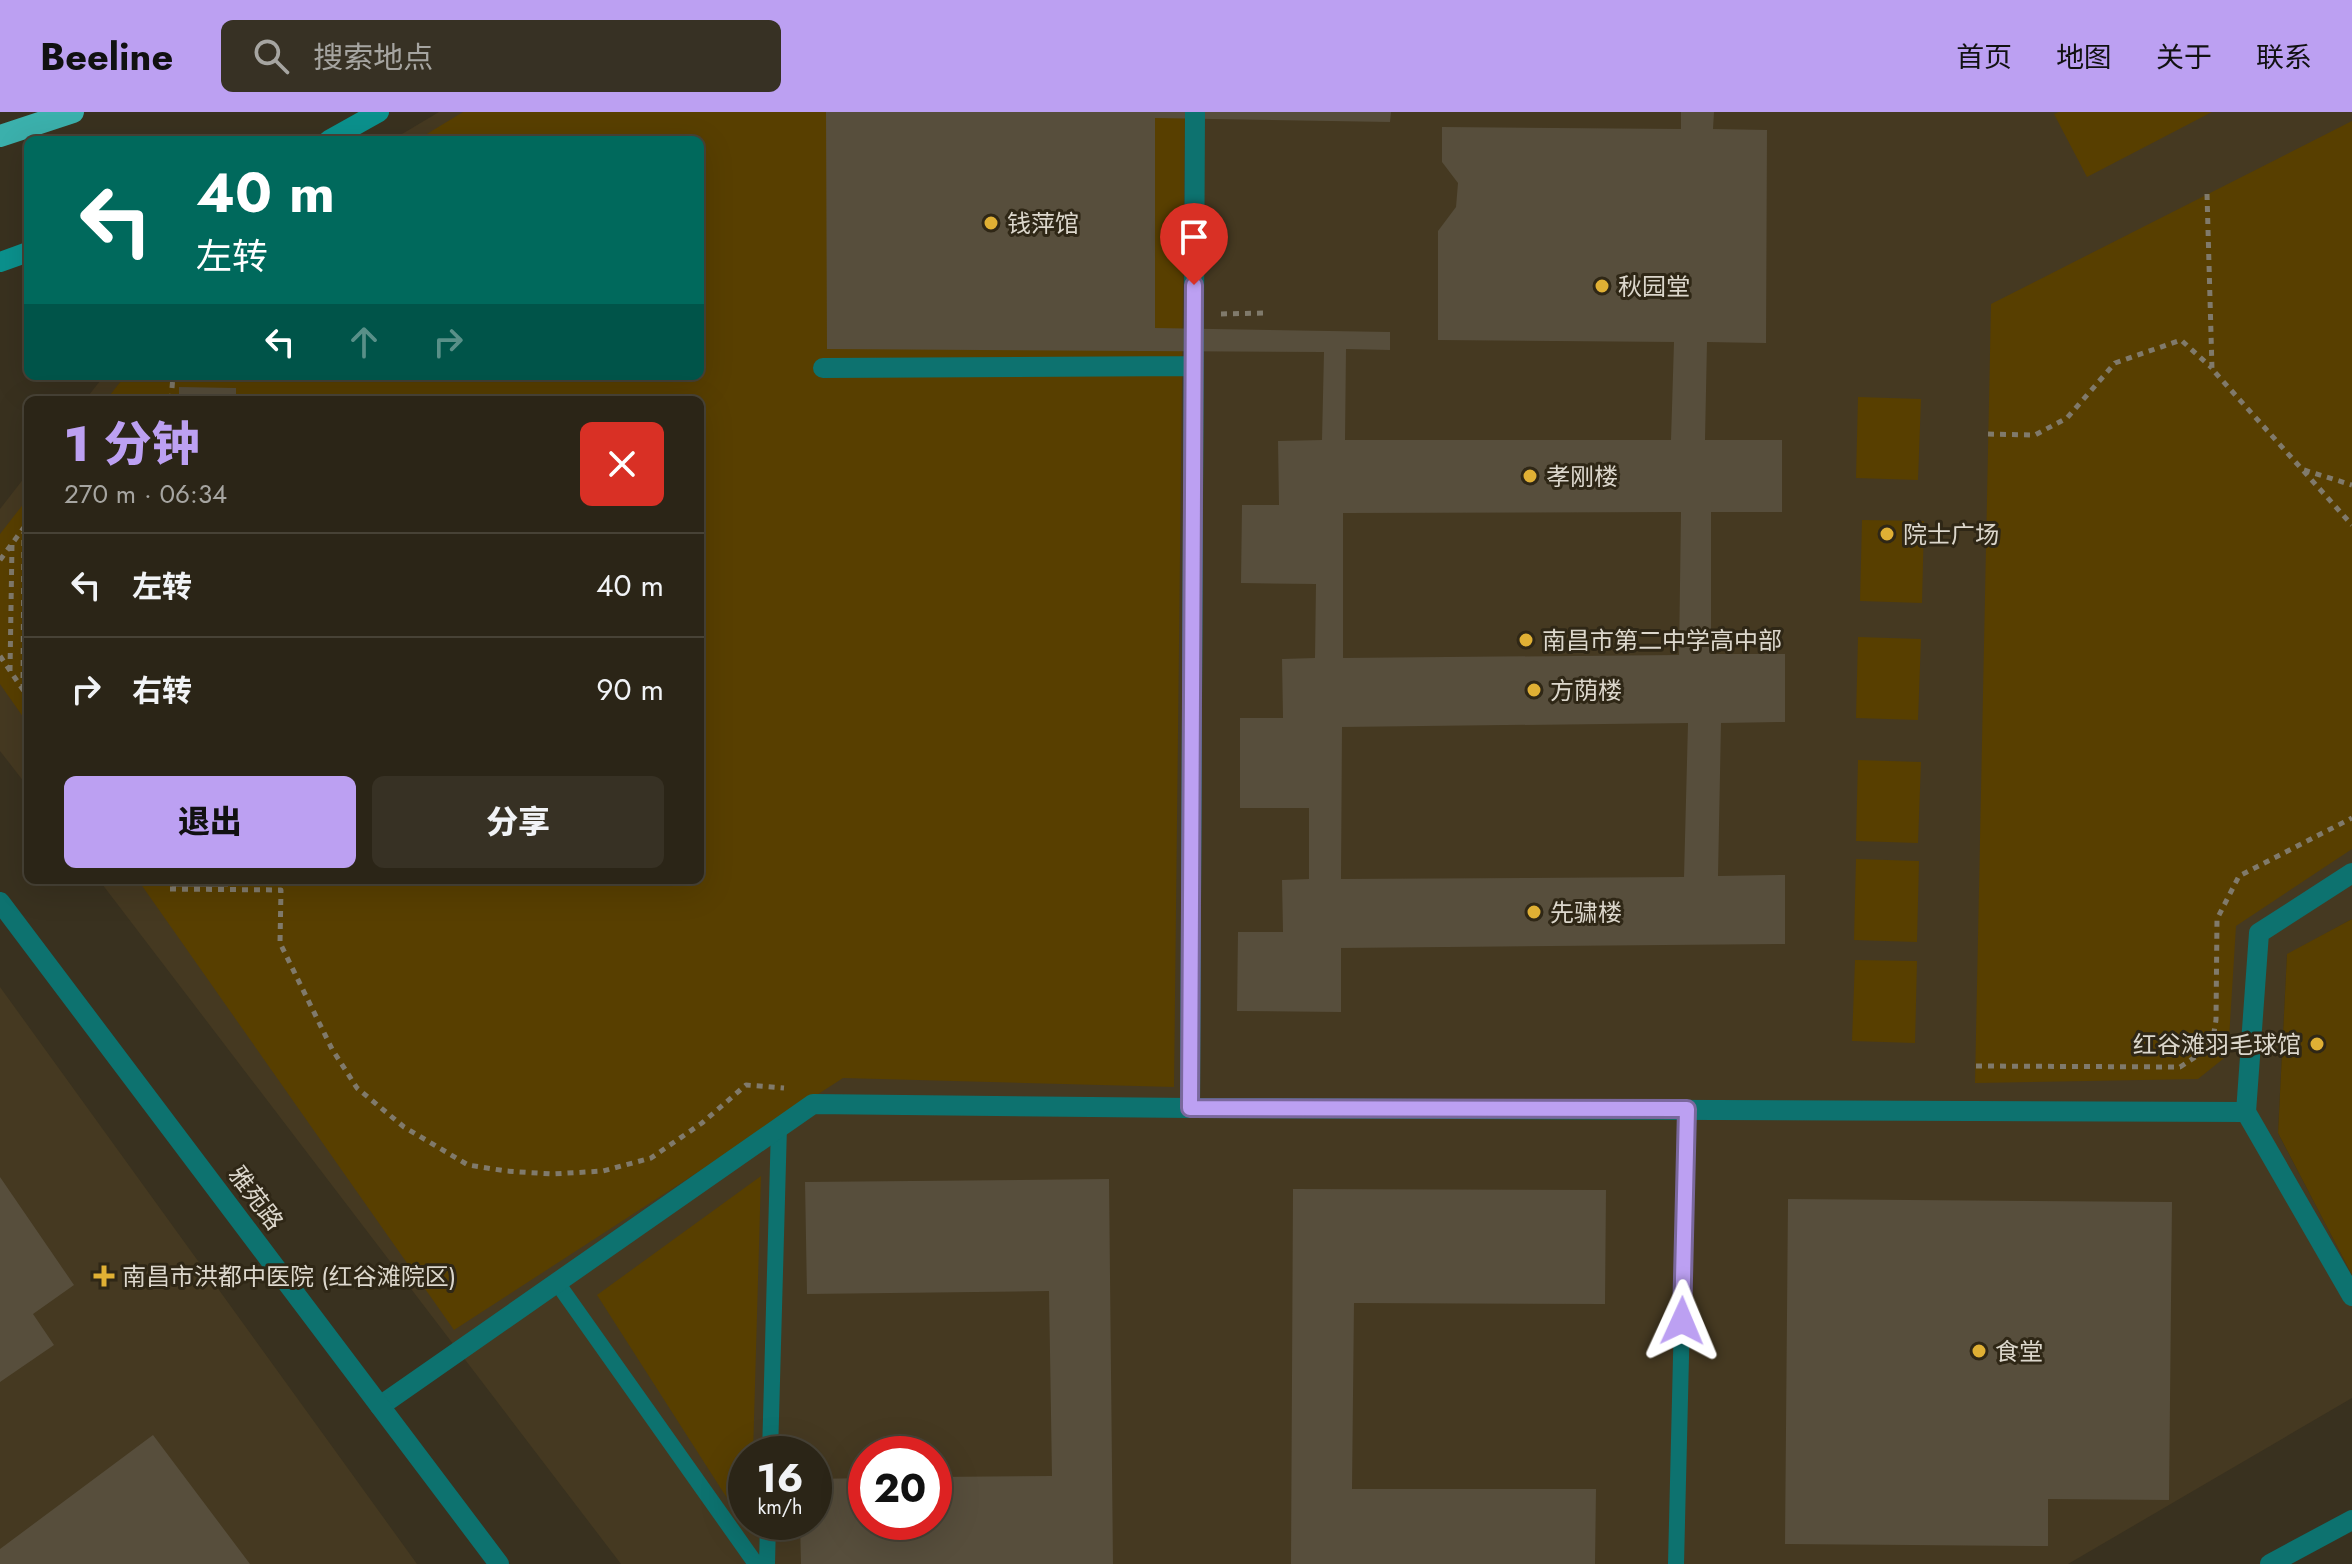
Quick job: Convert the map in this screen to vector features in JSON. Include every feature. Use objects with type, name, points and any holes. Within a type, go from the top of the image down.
[{"type":"highway","points":[[6,133],[56,112]]},
{"type":"highway","points":[[6,133],[73,112]]},
{"type":"main road","points":[[336,136],[379,112]]},
{"type":"main road","points":[[0,262],[24,253]]},
{"type":"street","points":[[1190,1108],[1195,112]]},
{"type":"street","points":[[823,368],[1193,366]]},
{"type":"street","points":[[2352,873],[2259,933],[2246,1112],[2352,1296]]},
{"type":"street","name":"雅苑路","points":[[0,902],[499,1564]]},
{"type":"street","points":[[380,1406],[813,1104],[2246,1112]]},
{"type":"street","points":[[2270,1564],[2352,1520]]},
{"type":"lane","points":[[1676,1564],[1687,1109]]},
{"type":"lane","points":[[770,1436],[779,1126]]},
{"type":"lane","points":[[558,1284],[756,1564]]},
{"type":"lane","points":[[767,1564],[768,1540]]},
{"type":"path","points":[[2207,194],[2212,369]]},
{"type":"path","points":[[1193,314],[1268,313]]},
{"type":"path","points":[[1988,434],[2035,435],[2067,418],[2115,363],[2181,340],[2212,369],[2352,525]]},
{"type":"path","points":[[2303,470],[2352,485]]},
{"type":"path","points":[[0,560],[24,528]]},
{"type":"path","points":[[10,671],[12,544]]},
{"type":"path","points":[[23,690],[24,635]]},
{"type":"path","points":[[0,656],[23,690]]},
{"type":"path","points":[[1976,1066],[2180,1067],[2200,1054],[2213,1038],[2216,1020],[2217,919],[2239,876],[2352,818]]},
{"type":"path","points":[[167,884],[167,889],[281,890],[280,943],[332,1049],[357,1088],[404,1127],[468,1165],[552,1174],[603,1171],[651,1158],[702,1123],[746,1085],[811,1090],[813,1104]]},
{"type":"shaded area","name":"南昌市第二中学高中部","points":[[439,112],[2352,112],[2352,919],[2287,955],[2278,1133],[2352,1275],[2352,1398],[2068,1564],[621,1564],[102,884],[704,884],[704,396],[88,396],[101,380],[704,380],[704,136],[399,136]]},
{"type":"shaded area","points":[[463,112],[1185,112],[1174,1087],[843,1078],[454,1330],[141,884],[704,884],[704,396],[109,396],[122,380],[704,380],[704,136],[424,136]]},
{"type":"shaded area","points":[[2212,112],[2087,177],[2054,114]]},
{"type":"shaded area","points":[[2352,121],[2352,849],[2236,926],[2228,1055],[2198,1079],[1975,1083],[1991,304]]},
{"type":"shaded area","points":[[1858,397],[1921,399],[1918,480],[1856,478]]},
{"type":"shaded area","points":[[24,478],[24,782],[0,751],[0,509]]},
{"type":"shaded area","points":[[24,503],[24,718],[0,684],[0,534]]},
{"type":"shaded area","points":[[1862,520],[1924,521],[1922,603],[1860,601]]},
{"type":"shaded area","points":[[1858,637],[1921,639],[1918,720],[1856,718]]},
{"type":"shaded area","points":[[1858,760],[1921,762],[1918,843],[1856,841]]},
{"type":"shaded area","points":[[1856,859],[1919,861],[1917,942],[1854,940]]},
{"type":"shaded area","name":"红谷滩羽毛球馆","points":[[2352,919],[2352,1275],[2278,1133],[2287,954]]},
{"type":"shaded area","points":[[1855,960],[1917,961],[1915,1043],[1852,1041]]},
{"type":"shaded area","name":"南昌市洪都中医院 (红谷滩院区)","points":[[0,987],[417,1564],[0,1564]]},
{"type":"shaded area","points":[[761,1176],[754,1436],[728,1436],[728,1500],[597,1295]]},
{"type":"building","points":[[826,112],[1391,112],[1390,122],[1155,118],[1155,328],[1390,332],[1390,350],[1346,349],[1345,440],[1671,440],[1674,342],[1438,340],[1438,231],[1456,207],[1458,183],[1442,162],[1442,127],[1681,129],[1681,112],[1714,112],[1713,129],[1767,130],[1766,343],[1707,342],[1705,440],[1782,440],[1782,512],[1711,512],[1711,654],[1785,654],[1785,722],[1721,723],[1718,876],[1785,875],[1785,944],[1341,948],[1341,1012],[1237,1011],[1238,932],[1283,932],[1282,880],[1309,879],[1309,808],[1240,808],[1240,718],[1283,718],[1282,659],[1315,658],[1316,584],[1241,583],[1242,505],[1279,505],[1278,441],[1322,440],[1324,352],[827,349]],"holes":[[[1681,512],[1679,655],[1343,658],[1343,513]],[[1688,723],[1684,877],[1341,879],[1342,727]]]},
{"type":"building","points":[[179,387],[236,388],[236,396],[179,396]]},
{"type":"building","points":[[172,884],[228,884],[228,887],[172,887]]},
{"type":"building","points":[[0,1177],[74,1285],[33,1314],[54,1345],[0,1382]]},
{"type":"building","points":[[1109,1179],[1113,1564],[801,1564],[800,1540],[832,1540],[832,1479],[848,1478],[848,1540],[952,1540],[952,1477],[1052,1476],[1049,1291],[807,1294],[805,1182]]},
{"type":"building","points":[[1293,1189],[1606,1190],[1605,1304],[1354,1303],[1352,1489],[1596,1489],[1595,1564],[1291,1564]]},
{"type":"building","name":"食堂","points":[[1788,1199],[2172,1202],[2169,1500],[2048,1499],[2048,1546],[1785,1544]]},
{"type":"building","points":[[153,1435],[250,1564],[0,1564],[0,1549]]},
{"type":"place","name":"钱萍馆","points":[[991,223]]},
{"type":"place","name":"秋园堂","points":[[1602,286]]},
{"type":"place","name":"孝刚楼","points":[[1530,476]]},
{"type":"place","name":"院士广场","points":[[1887,534]]},
{"type":"place","name":"南昌市第二中学高中部","points":[[1526,640]]},
{"type":"place","name":"方荫楼","points":[[1534,690]]},
{"type":"place","name":"先骕楼","points":[[1534,912]]},
{"type":"place","name":"红谷滩羽毛球馆","points":[[2317,1044]]},
{"type":"place","name":"南昌市洪都中医院 (红谷滩院区)","points":[[104,1276]]},
{"type":"place","name":"食堂","points":[[1979,1351]]},
{"type":"route","points":[[1194,285],[1190,1108],[1687,1109],[1682,1321]]}]
